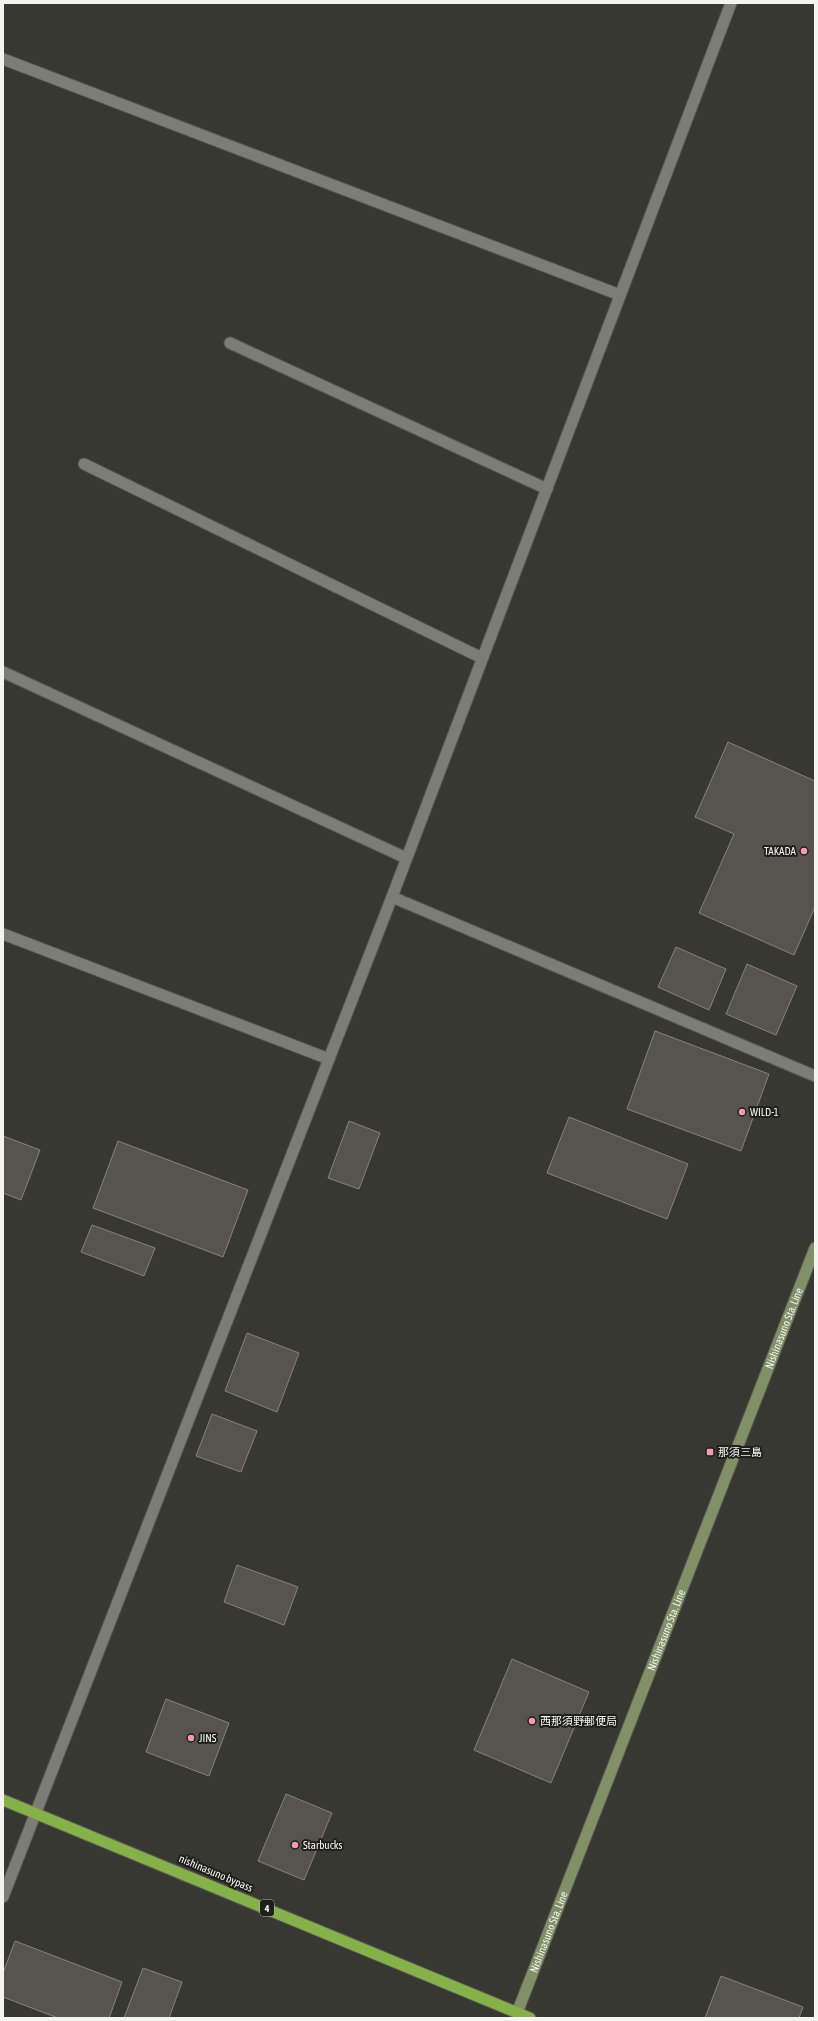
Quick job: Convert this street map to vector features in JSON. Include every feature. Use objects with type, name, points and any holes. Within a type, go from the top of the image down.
[{"type":"highway","name":"nishinasuno bypass","points":[[3,1800],[36,1812],[530,2018]]},
{"type":"main road","name":"Nishinasuno Sta. Line","points":[[517,2013],[815,1248]]},
{"type":"street","points":[[3,1897],[392,897],[731,3]]},
{"type":"street","points":[[3,59],[620,295]]},
{"type":"street","points":[[230,344],[547,489]]},
{"type":"street","points":[[84,464],[482,658]]},
{"type":"street","points":[[3,672],[406,858]]},
{"type":"street","points":[[392,897],[815,1076]]},
{"type":"street","points":[[3,934],[329,1059]]},
{"type":"building","points":[[728,742],[815,781],[815,907],[794,955],[699,913],[734,834],[695,817]]},
{"type":"building","points":[[676,947],[726,969],[709,1010],[658,987]]},
{"type":"building","points":[[747,964],[797,986],[776,1035],[726,1014]]},
{"type":"building","points":[[655,1031],[769,1074],[741,1151],[627,1109]]},
{"type":"building","points":[[569,1117],[688,1164],[667,1219],[547,1173]]},
{"type":"building","points":[[349,1121],[380,1133],[359,1189],[328,1178]]},
{"type":"building","points":[[3,1136],[40,1150],[21,1200],[3,1193]]},
{"type":"building","points":[[118,1141],[248,1190],[223,1257],[93,1208]]},
{"type":"building","points":[[92,1225],[155,1248],[144,1276],[81,1252]]},
{"type":"building","points":[[247,1333],[299,1353],[277,1412],[225,1391]]},
{"type":"building","points":[[212,1414],[257,1431],[241,1472],[196,1456]]},
{"type":"building","points":[[237,1565],[298,1587],[284,1625],[224,1602]]},
{"type":"building","name":"西那須野郵便局","points":[[512,1659],[589,1692],[551,1783],[474,1750]]},
{"type":"building","points":[[166,1699],[229,1723],[209,1776],[146,1752]]},
{"type":"building","points":[[286,1794],[332,1813],[304,1880],[258,1861]]},
{"type":"building","points":[[15,1941],[122,1982],[109,2018],[58,2018],[3,1997],[3,1973]]},
{"type":"building","points":[[143,1968],[182,1982],[169,2018],[124,2018]]},
{"type":"building","points":[[721,1976],[803,2007],[799,2018],[705,2018]]},
{"type":"place","name":"TAKADA","points":[[804,851]]},
{"type":"place","name":"WILD-1","points":[[742,1112]]},
{"type":"place","name":"那須三島","points":[[710,1452]]},
{"type":"place","name":"西那須野郵便局","points":[[532,1721]]},
{"type":"place","name":"JINS","points":[[191,1738]]},
{"type":"place","name":"Starbucks","points":[[295,1845]]}]
